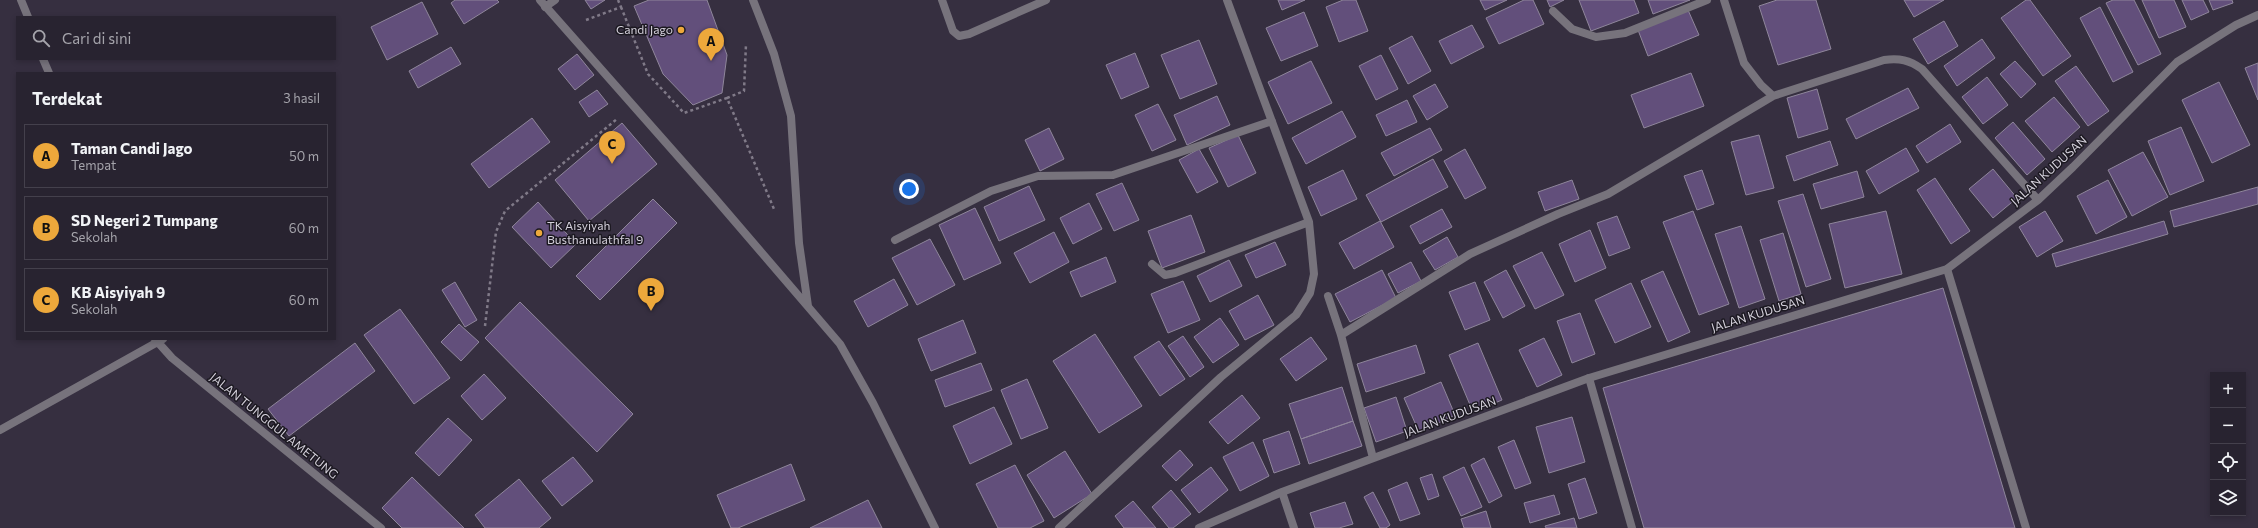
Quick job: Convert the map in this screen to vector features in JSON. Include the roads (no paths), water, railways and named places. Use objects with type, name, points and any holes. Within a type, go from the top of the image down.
[{"type":"street","points":[[21,0],[28,16]]},
{"type":"street","points":[[554,0],[542,3],[840,344],[873,403],[935,528]]},
{"type":"street","points":[[753,0],[774,54],[791,116],[799,243],[808,307]]},
{"type":"street","points":[[942,0],[953,31],[959,36],[969,34],[1046,0]]},
{"type":"street","points":[[1059,528],[1221,377],[1296,315],[1310,293],[1314,274],[1309,222],[1227,0]]},
{"type":"street","points":[[1553,11],[1572,29],[1596,37],[1625,33],[1707,0]]},
{"type":"street","points":[[1724,0],[1744,63],[1760,85],[1773,96]]},
{"type":"street","name":"JALAN KUDUSAN","points":[[1199,528],[1282,492],[1589,378],[1947,269],[2038,200],[2073,167],[2177,62],[2236,24],[2258,15]]},
{"type":"street","points":[[1341,335],[1470,254],[1558,214],[1608,194],[1773,96],[1884,60],[1900,58],[1912,62],[1922,70],[2038,200]]},
{"type":"street","points":[[43,60],[48,72]]},
{"type":"street","points":[[895,240],[991,191],[1011,184],[1038,176],[1113,175],[1272,121]]},
{"type":"street","points":[[1152,264],[1165,275],[1175,273],[1309,222]]},
{"type":"street","points":[[1947,269],[2026,528]]},
{"type":"street","points":[[1328,296],[1341,335],[1373,458]]},
{"type":"street","points":[[0,430],[158,340]]},
{"type":"street","name":"JALAN TUNGGUL AMETUNG","points":[[158,340],[172,358],[381,528]]},
{"type":"street","points":[[1589,378],[1632,528]]},
{"type":"street","points":[[1282,492],[1294,528]]},
{"type":"place","name":"Candi Jago","points":[[681,30]]},
{"type":"place","name":"Taman Candi Jago","points":[[711,61]]},
{"type":"place","name":"KB Aisyiyah 9","points":[[612,164]]},
{"type":"place","name":"TK Aisyiyah Busthanulathfal 9","points":[[539,233]]},
{"type":"place","name":"SD Negeri 2 Tumpang","points":[[651,311]]}]
